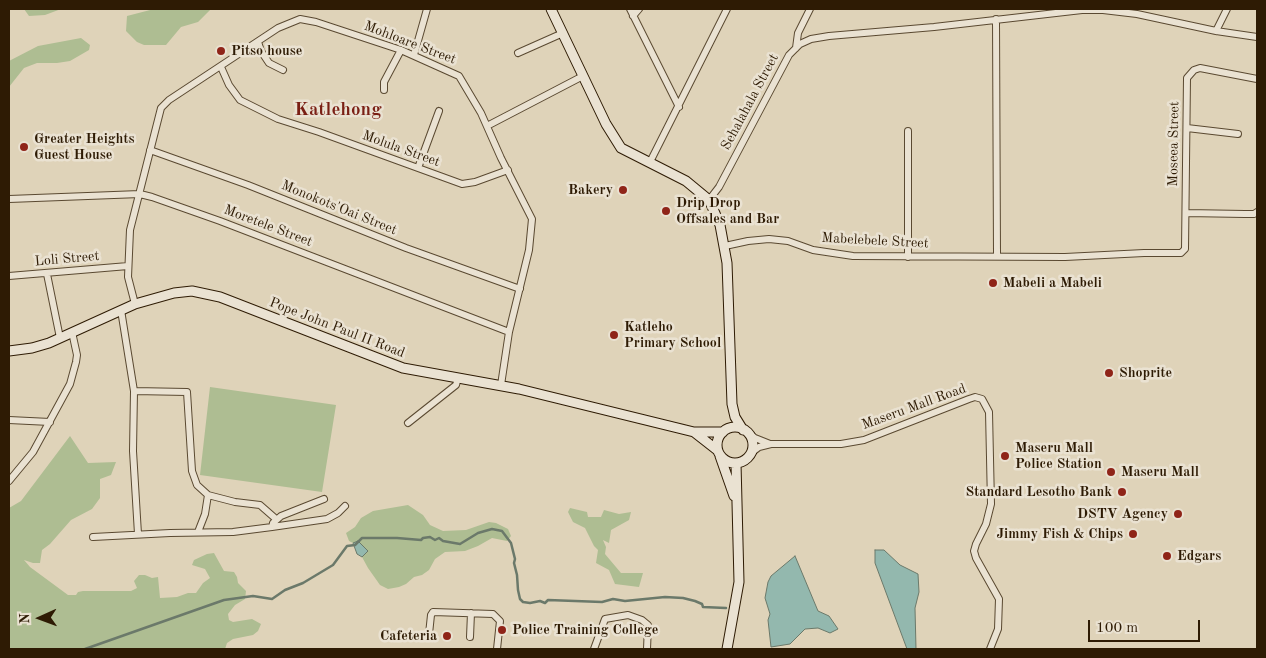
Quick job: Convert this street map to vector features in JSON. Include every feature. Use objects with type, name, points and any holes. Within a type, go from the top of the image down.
[{"type":"main road","points":[[551,9],[606,124],[621,148],[686,180],[709,200],[720,225],[725,246],[728,287],[732,404],[735,417],[746,431],[752,443],[750,454],[742,461],[736,463],[726,461],[694,432]]},
{"type":"main road","name":"Pope John Paul II Road","points":[[9,351],[32,348],[60,338],[135,304],[183,291],[204,292],[403,368],[501,385],[694,432]]},
{"type":"main road","points":[[732,404],[718,440],[718,452],[737,506]]},
{"type":"main road","points":[[694,432],[723,431],[736,427],[746,431]]},
{"type":"main road","points":[[727,649],[739,582],[736,463]]},
{"type":"street","points":[[414,55],[427,9]]},
{"type":"street","points":[[630,9],[679,106]]},
{"type":"street","points":[[633,16],[639,9]]},
{"type":"street","points":[[650,162],[727,9]]},
{"type":"street","points":[[796,48],[798,33],[810,9]]},
{"type":"street","points":[[1216,31],[1226,9]]},
{"type":"street","name":"Sehalahala Street","points":[[709,200],[719,188],[784,62],[796,48],[811,39],[1082,10],[1103,10],[1137,14],[1216,31],[1257,37]]},
{"type":"street","name":"Mohloare Street","points":[[135,304],[128,277],[130,230],[161,108],[168,100],[278,28],[300,19],[330,26],[414,55],[459,76],[468,88],[532,219],[530,244],[509,332],[501,385]]},
{"type":"street","points":[[996,19],[996,255]]},
{"type":"street","points":[[518,53],[562,33]]},
{"type":"street","points":[[258,42],[261,51],[269,63],[283,70]]},
{"type":"street","points":[[384,90],[384,82],[401,50]]},
{"type":"street","name":"Molula Street","points":[[220,66],[229,85],[240,100],[278,119],[462,184],[476,182],[508,170]]},
{"type":"street","name":"Moseea Street","points":[[1186,213],[1187,78],[1194,70],[1200,68],[1257,80]]},
{"type":"street","points":[[487,126],[583,76]]},
{"type":"street","points":[[418,168],[439,111]]},
{"type":"street","points":[[1187,128],[1238,134]]},
{"type":"street","points":[[908,130],[908,257]]},
{"type":"street","name":"Monokots'Oai Street","points":[[150,150],[248,185],[406,248],[520,289]]},
{"type":"street","name":"Moretele Street","points":[[9,199],[140,194],[220,221],[509,332]]},
{"type":"street","points":[[1186,213],[1254,214],[1257,212]]},
{"type":"street","name":"Mabelebele Street","points":[[725,246],[769,239],[788,241],[813,250],[844,254],[908,257],[996,255],[1065,257],[1144,252],[1174,254],[1181,253],[1185,249],[1186,213]]},
{"type":"street","name":"Loli Street","points":[[9,276],[128,266]]},
{"type":"street","points":[[47,274],[60,338]]},
{"type":"street","points":[[121,310],[134,390],[133,450],[138,534]]},
{"type":"street","points":[[9,481],[32,452],[70,384],[77,355],[72,332]]},
{"type":"street","points":[[408,423],[456,385],[458,378]]},
{"type":"street","points":[[134,390],[188,392],[192,471],[197,485],[208,495],[234,502],[260,505],[276,519]]},
{"type":"street","name":"Maseru Mall Road","points":[[750,454],[759,447],[771,444],[841,444],[864,440],[968,399],[975,397],[982,399],[989,412],[991,504],[986,524],[974,551],[999,599],[998,629],[990,649]]},
{"type":"street","points":[[9,420],[50,422]]},
{"type":"street","name":"Maseru Mall Road","points":[[746,431],[755,438],[771,444]]},
{"type":"street","points":[[198,532],[205,514],[208,495]]},
{"type":"street","points":[[272,527],[276,519],[324,499]]},
{"type":"street","points":[[93,537],[233,532],[327,519],[338,514],[346,506]]},
{"type":"street","points":[[429,634],[433,612],[493,614],[498,617],[500,622],[497,649]]},
{"type":"street","points":[[470,637],[471,613]]},
{"type":"street","points":[[594,649],[606,619],[628,615],[642,620],[648,625],[647,649]]},
{"type":"green space","points":[[24,9],[61,9],[45,15],[29,16]]},
{"type":"green space","points":[[154,9],[211,9],[198,22],[181,27],[166,45],[144,45],[137,42],[126,31],[127,16]]},
{"type":"green space","points":[[81,38],[90,45],[89,50],[70,61],[37,63],[24,68],[9,87],[9,61],[38,46]]},
{"type":"green space","points":[[210,387],[336,405],[322,492],[200,475]]},
{"type":"green space","points":[[70,436],[88,463],[116,462],[111,475],[100,479],[100,498],[92,509],[71,520],[50,544],[42,550],[40,563],[24,560],[30,567],[68,595],[76,595],[78,592],[83,591],[131,591],[137,588],[134,581],[139,575],[145,575],[152,578],[158,577],[160,598],[177,597],[188,593],[196,593],[203,583],[210,578],[205,569],[192,565],[194,560],[214,553],[224,571],[234,572],[238,583],[246,591],[245,599],[235,605],[228,614],[229,620],[233,622],[252,619],[261,624],[258,631],[253,635],[233,639],[227,643],[225,649],[9,649],[9,508],[21,501]]},
{"type":"green space","points":[[408,505],[423,515],[430,525],[443,531],[466,530],[489,522],[508,529],[511,536],[507,541],[492,538],[465,551],[445,552],[435,559],[429,570],[422,575],[414,577],[399,587],[388,589],[380,585],[368,568],[362,557],[367,551],[358,541],[353,543],[349,541],[346,533],[355,527],[361,518],[373,511]]},
{"type":"green space","points":[[570,508],[587,512],[588,517],[601,517],[604,510],[619,514],[631,512],[629,520],[611,530],[609,543],[603,540],[606,547],[605,554],[621,573],[643,573],[639,587],[615,584],[609,570],[596,563],[598,550],[585,528],[573,522],[568,512]]},
{"type":"water","points":[[358,541],[368,551],[362,557],[357,554],[353,543]]},
{"type":"water","points":[[875,550],[884,550],[900,565],[918,574],[919,592],[915,608],[916,649],[907,649],[875,563]]},
{"type":"water","points":[[795,556],[818,611],[829,616],[838,629],[830,633],[818,628],[805,629],[790,644],[771,647],[768,620],[770,614],[765,598],[768,582],[771,576]]},
{"type":"waterway","points":[[85,649],[224,600],[253,596],[272,599],[285,590],[303,583],[333,565],[347,546],[355,545],[362,538],[421,540],[430,537],[435,540],[439,538],[443,541],[460,544],[478,533],[492,529],[502,531],[511,543],[515,559],[518,590],[520,599],[523,602],[540,601],[545,603],[548,600],[602,602],[613,599],[625,601],[665,597],[695,601],[702,604],[703,607],[726,608]]},
{"type":"place","name":"Pitso house","points":[[221,51]]},
{"type":"place","name":"Greater Heights Guest House","points":[[24,147]]},
{"type":"place","name":"Bakery","points":[[623,190]]},
{"type":"place","name":"Drip Drop Offsales and Bar","points":[[666,211]]},
{"type":"place","name":"Mabeli a Mabeli","points":[[993,283]]},
{"type":"place","name":"Katleho Primary School","points":[[614,335]]},
{"type":"place","name":"Shoprite","points":[[1109,373]]},
{"type":"place","name":"Maseru Mall Police Station","points":[[1005,456]]},
{"type":"place","name":"Maseru Mall","points":[[1111,472]]},
{"type":"place","name":"Standard Lesotho Bank","points":[[1122,492]]},
{"type":"place","name":"DSTV Agency","points":[[1178,514]]},
{"type":"place","name":"Jimmy Fish & Chips","points":[[1133,534]]},
{"type":"place","name":"Edgars","points":[[1167,556]]},
{"type":"place","name":"Police Training College","points":[[502,630]]},
{"type":"place","name":"Cafeteria","points":[[447,636]]},
{"type":"district","name":"Katlehong","points":[[338,110]]}]
